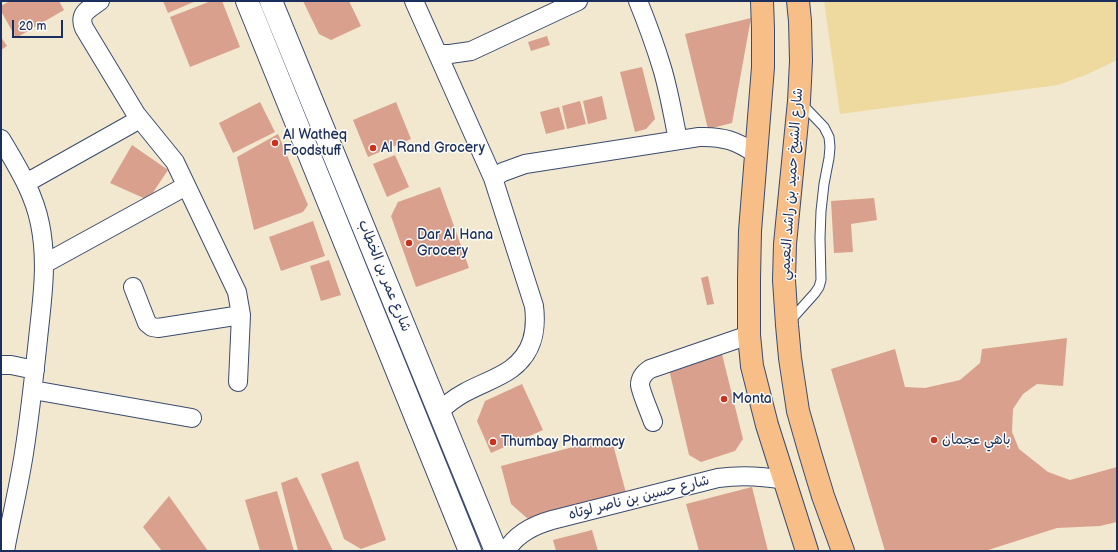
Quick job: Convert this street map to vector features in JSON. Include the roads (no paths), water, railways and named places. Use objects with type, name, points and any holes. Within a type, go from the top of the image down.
[{"type":"main road","points":[[762,1],[763,67],[750,231],[749,335],[752,366],[767,425],[806,551]]},
{"type":"main road","name":"شارع الشيخ حميد بن راشد النعيمي","points":[[798,1],[801,61],[799,101],[785,244],[784,280],[786,324],[798,411],[823,496],[843,551]]},
{"type":"street","points":[[100,1],[85,12],[82,17],[82,23],[140,119],[175,162],[237,292],[241,315],[238,382]]},
{"type":"street","name":"شارع عمر بن الخطاب","points":[[247,1],[432,458],[467,550]]},
{"type":"street","name":"شارع عمر بن الخطاب","points":[[271,1],[496,551]]},
{"type":"street","points":[[414,1],[493,178],[534,306],[536,320],[530,348],[522,359],[511,369],[499,376],[455,398],[440,411]]},
{"type":"street","points":[[438,54],[460,53],[476,49],[578,1]]},
{"type":"street","points":[[638,1],[651,34],[662,69],[678,140]]},
{"type":"street","points":[[26,183],[140,119]]},
{"type":"street","points":[[493,178],[503,172],[525,164],[712,136],[735,142],[756,154]]},
{"type":"street","points":[[1,139],[26,183],[34,202],[40,222],[44,264],[44,280],[33,390],[24,454],[4,551]]},
{"type":"street","points":[[44,264],[186,186]]},
{"type":"street","points":[[133,287],[147,322],[152,327],[158,328],[241,315]]},
{"type":"street","points":[[653,422],[640,385],[646,372],[650,369],[749,335]]},
{"type":"street","points":[[1,365],[12,365],[35,370]]},
{"type":"street","points":[[33,390],[192,418]]},
{"type":"street","points":[[432,458],[439,450],[444,448],[455,449]]},
{"type":"street","name":"شارع حسين بن ناصر لوتاه","points":[[506,551],[516,538],[527,530],[552,520],[718,478],[758,476],[784,480]]},
{"type":"lane","points":[[786,324],[815,293],[821,280],[821,211],[830,147],[824,127],[799,101]]},
{"type":"place","name":"Al Watheq Foodstuff","points":[[275,143]]},
{"type":"place","name":"Al Rand Grocery","points":[[373,148]]},
{"type":"place","name":"Dar Al Hana Grocery","points":[[409,243]]},
{"type":"place","name":"Monta","points":[[724,399]]},
{"type":"place","name":"باهي عجمان","points":[[934,440]]},
{"type":"place","name":"Thumbay Pharmacy","points":[[493,442]]}]
